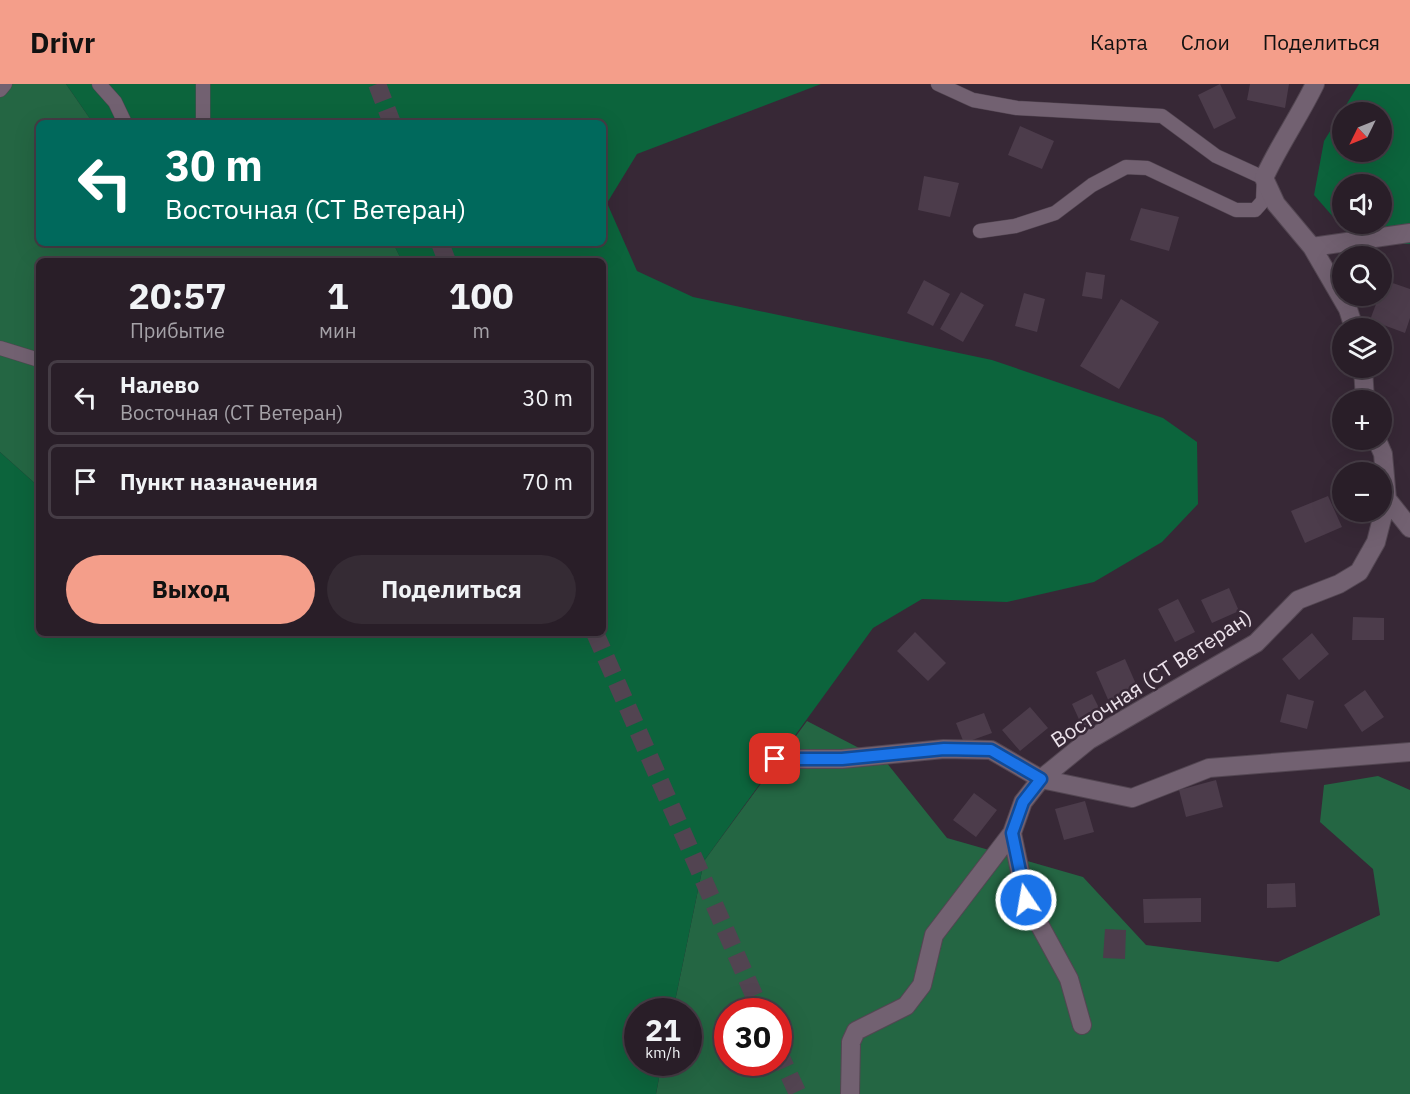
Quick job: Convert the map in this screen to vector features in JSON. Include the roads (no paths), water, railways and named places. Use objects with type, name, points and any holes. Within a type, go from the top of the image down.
[{"type":"street","points":[[1315,84],[1299,117],[1277,149],[1264,178],[1276,204],[1312,248],[1348,309],[1351,318]]},
{"type":"street","points":[[1312,248],[1410,233]]},
{"type":"street","points":[[1392,505],[1410,528]]},
{"type":"street","name":"Восточная (СТ Ветеран)","points":[[1012,833],[1023,802],[1041,779],[1089,740],[1256,643],[1298,600],[1339,584],[1359,572],[1376,542],[1381,522]]},
{"type":"street","points":[[775,759],[842,759],[944,749],[991,750],[1041,779],[1132,798],[1209,768],[1410,752]]},
{"type":"street","points":[[1012,833],[1026,900],[1069,979],[1082,1025]]},
{"type":"street","points":[[850,1094],[851,1041],[856,1031],[906,1006],[922,985],[934,935],[1012,833]]},
{"type":"lane","points":[[0,90],[4,84]]},
{"type":"lane","points":[[99,84],[115,102],[124,120]]},
{"type":"lane","points":[[203,84],[203,120]]},
{"type":"lane","points":[[938,84],[973,100],[1017,108],[1162,116],[1216,156],[1264,178],[1263,201],[1255,210],[1236,210],[1147,168],[1126,167],[1092,184],[1055,213],[1015,226],[980,231]]},
{"type":"lane","points":[[0,348],[36,359]]},
{"type":"tunnel","points":[[377,84],[391,120]]},
{"type":"tunnel","points":[[441,246],[446,258]]},
{"type":"tunnel","points":[[596,636],[755,998]]},
{"type":"tunnel","points":[[790,1076],[798,1094]]}]
